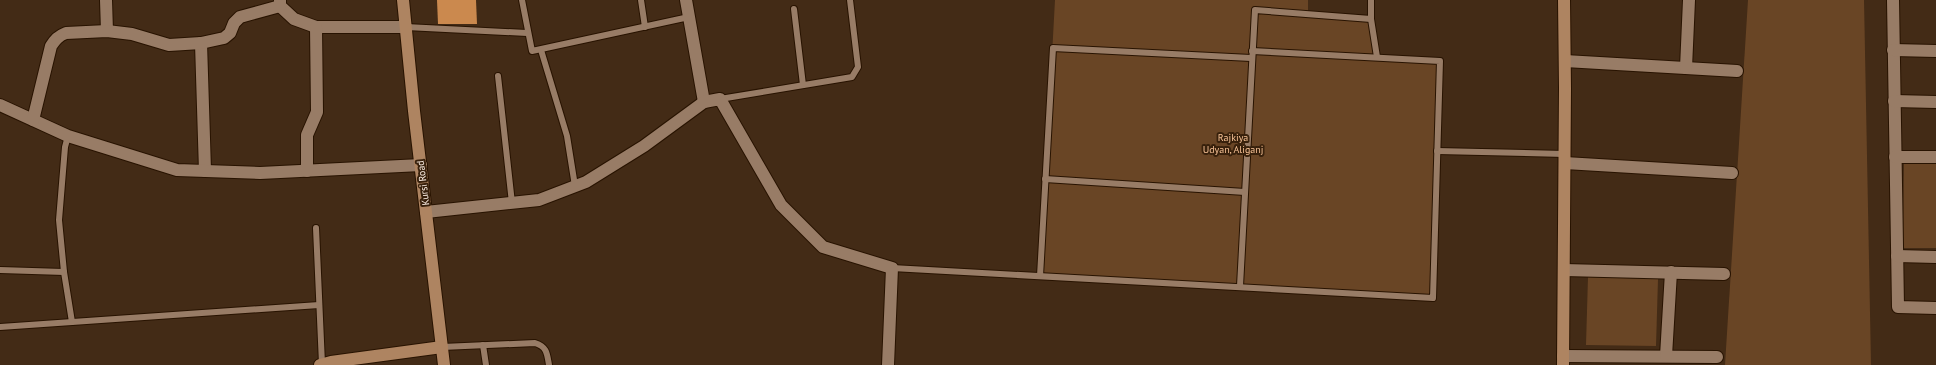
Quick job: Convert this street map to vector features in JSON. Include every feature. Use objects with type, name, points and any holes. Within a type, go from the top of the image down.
[{"type":"street","points":[[106,0],[107,31]]},
{"type":"street","name":"Kursi Road","points":[[403,0],[444,365]]},
{"type":"street","points":[[686,0],[704,102]]},
{"type":"street","points":[[1564,0],[1565,158],[1563,360],[1666,356],[1718,357]]},
{"type":"street","points":[[1686,68],[1689,0]]},
{"type":"street","points":[[1893,0],[1898,307],[1936,308]]},
{"type":"street","points":[[33,120],[51,46],[55,40],[66,33],[107,31],[132,34],[168,45],[201,43],[224,38],[230,33],[234,23],[240,17],[280,3],[294,19],[316,26],[406,26]]},
{"type":"street","points":[[307,171],[307,135],[317,112],[316,26]]},
{"type":"street","points":[[201,43],[205,171]]},
{"type":"street","points":[[1893,50],[1936,51]]},
{"type":"street","points":[[1565,61],[1737,71]]},
{"type":"street","points":[[426,212],[539,200],[586,182],[644,146],[704,102],[720,99],[781,205],[823,247],[892,268],[888,365]]},
{"type":"street","points":[[1894,101],[1936,102]]},
{"type":"street","points":[[0,105],[68,136],[176,170],[260,173],[421,166]]},
{"type":"street","points":[[1895,157],[1936,157]]},
{"type":"street","points":[[1565,158],[1732,173]]},
{"type":"street","points":[[1897,256],[1936,257]]},
{"type":"street","points":[[1564,270],[1724,274]]},
{"type":"street","points":[[1666,356],[1671,272]]},
{"type":"street","points":[[321,365],[442,348]]},
{"type":"lane","points":[[522,0],[527,33],[532,51],[689,17]]},
{"type":"lane","points":[[641,0],[646,27]]},
{"type":"lane","points":[[720,99],[852,77],[858,67],[850,0]]},
{"type":"lane","points":[[1371,0],[1371,19],[1377,57]]},
{"type":"lane","points":[[794,9],[803,85]]},
{"type":"lane","points":[[1240,286],[1251,58],[1255,10],[1371,19]]},
{"type":"lane","points":[[406,26],[527,33]]},
{"type":"lane","points":[[1040,276],[1053,48],[1251,58]]},
{"type":"lane","points":[[541,50],[567,136],[575,186]]},
{"type":"lane","points":[[892,268],[1240,286],[1433,298],[1440,61],[1252,51]]},
{"type":"lane","points":[[498,76],[512,203]]},
{"type":"lane","points":[[68,136],[65,147],[59,220],[64,272],[72,322]]},
{"type":"lane","points":[[1437,151],[1565,158]]},
{"type":"lane","points":[[1045,179],[1245,192]]},
{"type":"lane","points":[[316,228],[321,365]]},
{"type":"lane","points":[[0,270],[64,272]]},
{"type":"lane","points":[[0,327],[319,305]]},
{"type":"lane","points":[[442,348],[535,342],[542,345],[547,350],[549,365]]},
{"type":"lane","points":[[483,345],[486,365]]},
{"type":"green space","name":"Rajkiya Udyan, Aliganj","points":[[1055,0],[1308,0],[1308,14],[1371,19],[1377,57],[1440,61],[1433,298],[1040,276]]},
{"type":"green space","points":[[1748,0],[1864,0],[1871,365],[1725,365]]},
{"type":"green space","points":[[1904,163],[1936,164],[1936,248],[1903,248]]},
{"type":"green space","points":[[1588,277],[1658,279],[1656,346],[1586,345]]},
{"type":"building","points":[[437,0],[476,0],[477,24],[438,24]]}]
